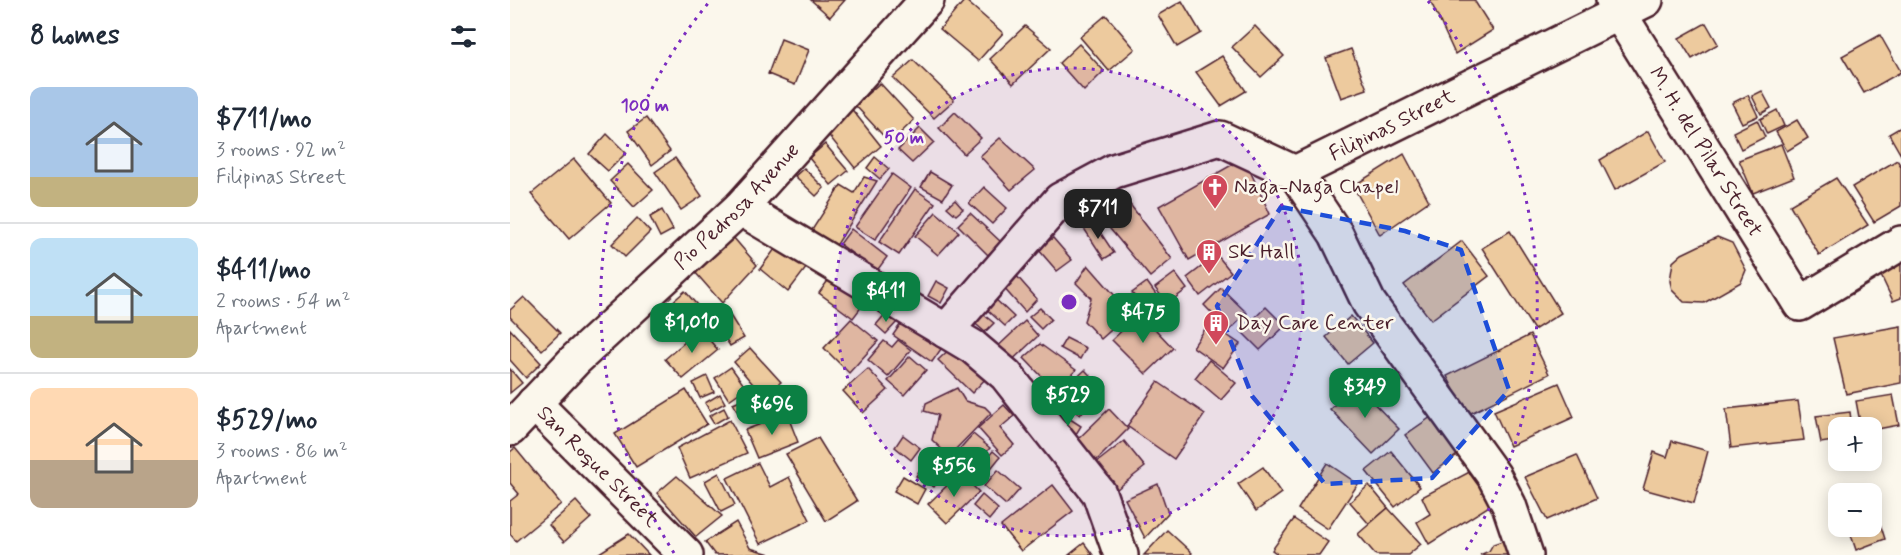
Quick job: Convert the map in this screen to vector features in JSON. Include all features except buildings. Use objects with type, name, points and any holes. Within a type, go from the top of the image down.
[{"type":"street","name":"Pio Pedrosa Avenue","points":[[510,429],[576,359],[740,208],[927,0]]},
{"type":"street","name":"Filipinas Street","points":[[1295,173],[1626,4]]},
{"type":"street","name":"M. H. del Pilar Street","points":[[1626,4],[1746,219],[1800,304],[1901,243]]},
{"type":"street","points":[[946,330],[1060,200],[1114,171],[1221,138],[1295,173],[1336,234],[1370,303],[1494,476],[1509,505],[1526,555]]},
{"type":"street","points":[[740,208],[973,346],[1006,375],[1100,493],[1121,555]]},
{"type":"street","name":"San Roque Street","points":[[534,403],[686,555]]},
{"type":"highlighted area","points":[[1281,207],[1405,231],[1461,250],[1509,390],[1432,478],[1325,484],[1252,396],[1217,306]]},
{"type":"place","name":"Naga-Naga Chapel","points":[[1215,210]]},
{"type":"place","name":"SK Hall","points":[[1209,275]]},
{"type":"place","name":"Day Care Center","points":[[1216,346]]}]
